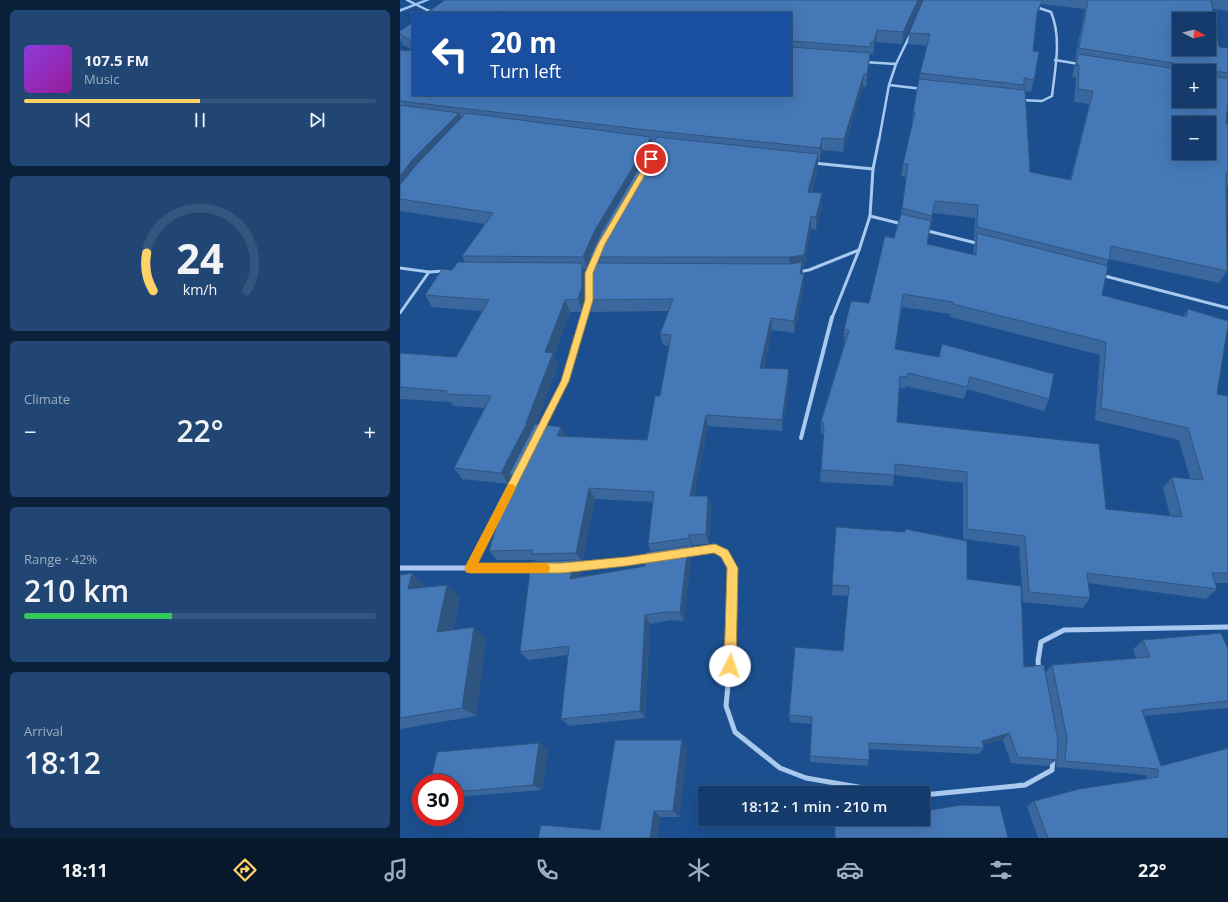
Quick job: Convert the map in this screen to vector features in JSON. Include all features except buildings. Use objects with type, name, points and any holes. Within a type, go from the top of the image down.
[{"type":"street","points":[[407,0],[427,10],[435,12]]},
{"type":"street","points":[[1017,100],[1040,102],[1048,101],[1052,96],[1055,60],[1057,54],[1055,18],[1051,12],[1033,6]]},
{"type":"street","points":[[802,438],[834,310],[859,250],[870,216],[872,169],[889,85],[896,64],[912,30]]},
{"type":"street","points":[[1055,60],[1087,65]]},
{"type":"street","points":[[858,61],[896,64]]},
{"type":"street","points":[[889,85],[926,89]]},
{"type":"street","points":[[809,163],[872,169]]},
{"type":"street","points":[[870,216],[908,225]]},
{"type":"street","points":[[923,229],[984,245]]},
{"type":"street","points":[[796,272],[809,270],[859,250]]},
{"type":"street","points":[[400,268],[429,272],[454,271]]},
{"type":"street","points":[[400,313],[429,272]]},
{"type":"street","points":[[1098,275],[1228,308]]},
{"type":"street","points":[[540,432],[565,381],[589,300]]},
{"type":"street","points":[[470,568],[508,493]]},
{"type":"street","points":[[678,554],[715,548],[724,554],[732,568],[731,653],[726,706],[736,732],[780,768],[806,778],[852,786]]},
{"type":"street","points":[[569,567],[656,557]]},
{"type":"street","points":[[400,568],[539,568]]},
{"type":"street","points":[[1041,677],[1038,662],[1041,642],[1064,630],[1228,626]]},
{"type":"street","points":[[930,795],[1025,785],[1052,770],[1054,752]]},
{"type":"waterway","points":[[400,11],[428,0]]},
{"type":"slow traffic","points":[[511,488],[470,568],[545,568]]},
{"type":"route","points":[[651,159],[602,244],[589,273],[589,300],[565,381],[470,568],[562,568],[626,562],[715,548],[724,554],[732,568],[730,666]]}]
